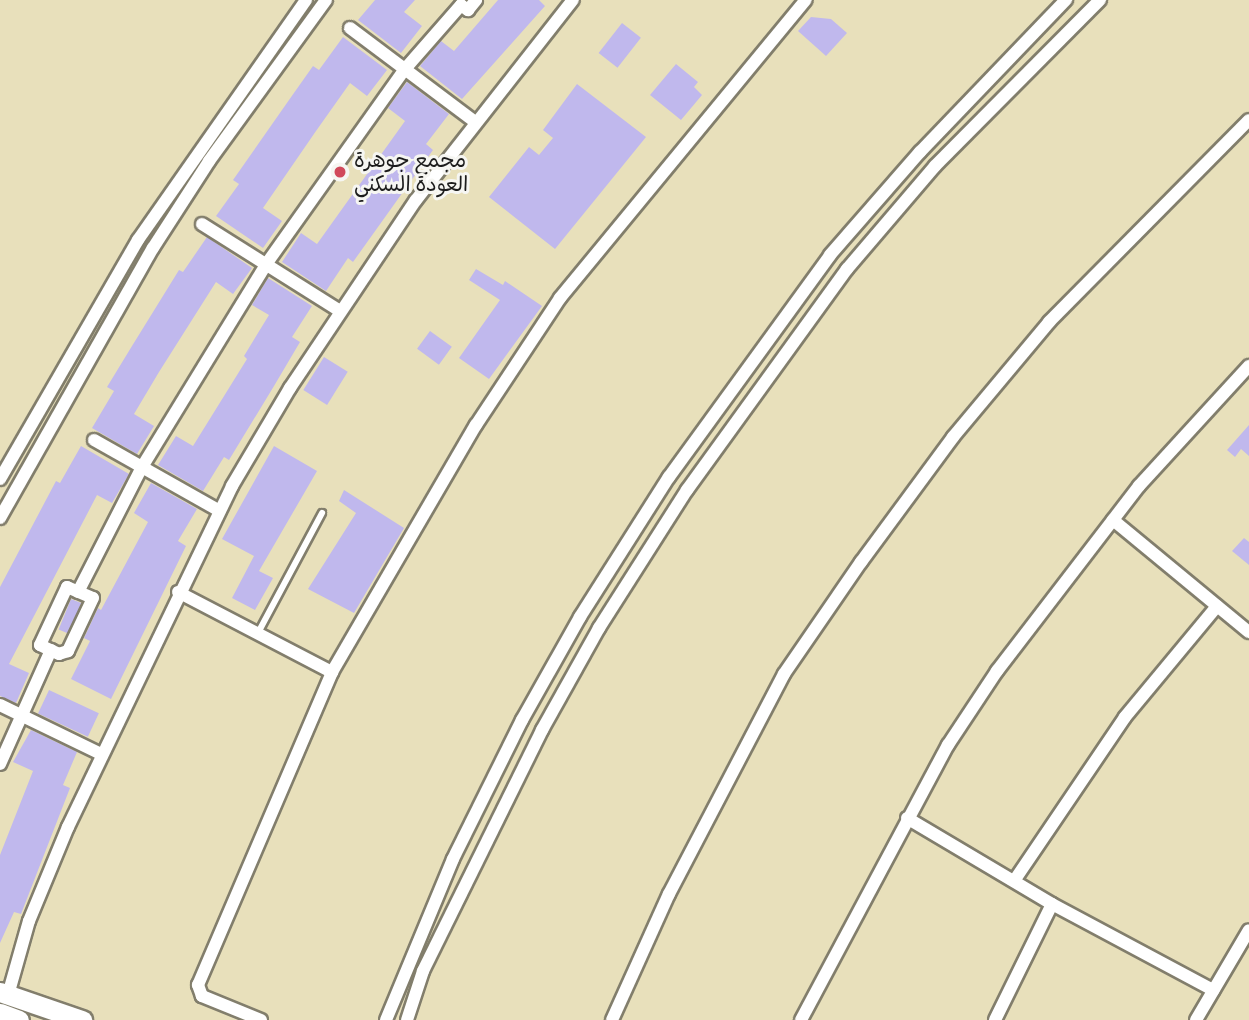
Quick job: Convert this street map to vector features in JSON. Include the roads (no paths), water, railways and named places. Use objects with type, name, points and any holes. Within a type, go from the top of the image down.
[{"type":"main road","points":[[5,984],[82,1020]]},
{"type":"main road","points":[[0,1013],[19,1020]]},
{"type":"street","points":[[0,479],[138,240],[306,0]]},
{"type":"street","points":[[0,518],[153,248],[209,161],[326,0]]},
{"type":"street","points":[[78,592],[142,467],[267,263],[405,69],[461,5],[468,10],[476,0]]},
{"type":"street","points":[[5,984],[29,921],[102,754],[218,510],[340,311],[475,122],[573,0]]},
{"type":"street","points":[[261,1020],[202,996],[198,985],[332,672],[468,437],[560,298],[806,0]]},
{"type":"street","points":[[386,1020],[453,859],[522,720],[580,617],[669,477],[830,255],[920,152],[1066,0]]},
{"type":"street","points":[[407,1020],[423,971],[542,730],[599,628],[687,489],[847,269],[935,166],[1100,0]]},
{"type":"street","points":[[349,29],[475,122]]},
{"type":"street","points":[[611,1020],[669,894],[784,674],[861,562],[953,437],[1049,322],[1249,120]]},
{"type":"street","points":[[202,224],[340,311]]},
{"type":"street","points":[[801,1020],[907,818],[997,671],[1113,520],[1249,366]]},
{"type":"street","points":[[94,440],[218,510]]},
{"type":"street","points":[[1113,520],[1249,632]]},
{"type":"street","points":[[67,587],[93,598],[68,651],[51,650],[40,646],[67,587]]},
{"type":"street","points":[[178,592],[259,631],[332,672]]},
{"type":"street","points":[[1014,881],[1125,717],[1217,607]]},
{"type":"street","points":[[0,764],[20,714],[51,650]]},
{"type":"street","points":[[0,705],[102,754]]},
{"type":"street","points":[[907,818],[1052,904],[1213,990]]},
{"type":"street","points":[[995,1020],[1052,904]]},
{"type":"street","points":[[1196,1020],[1249,930]]},
{"type":"lane","points":[[259,631],[322,513]]},
{"type":"place","name":"مجمع جوهرة العودة السكني","points":[[340,172]]}]
